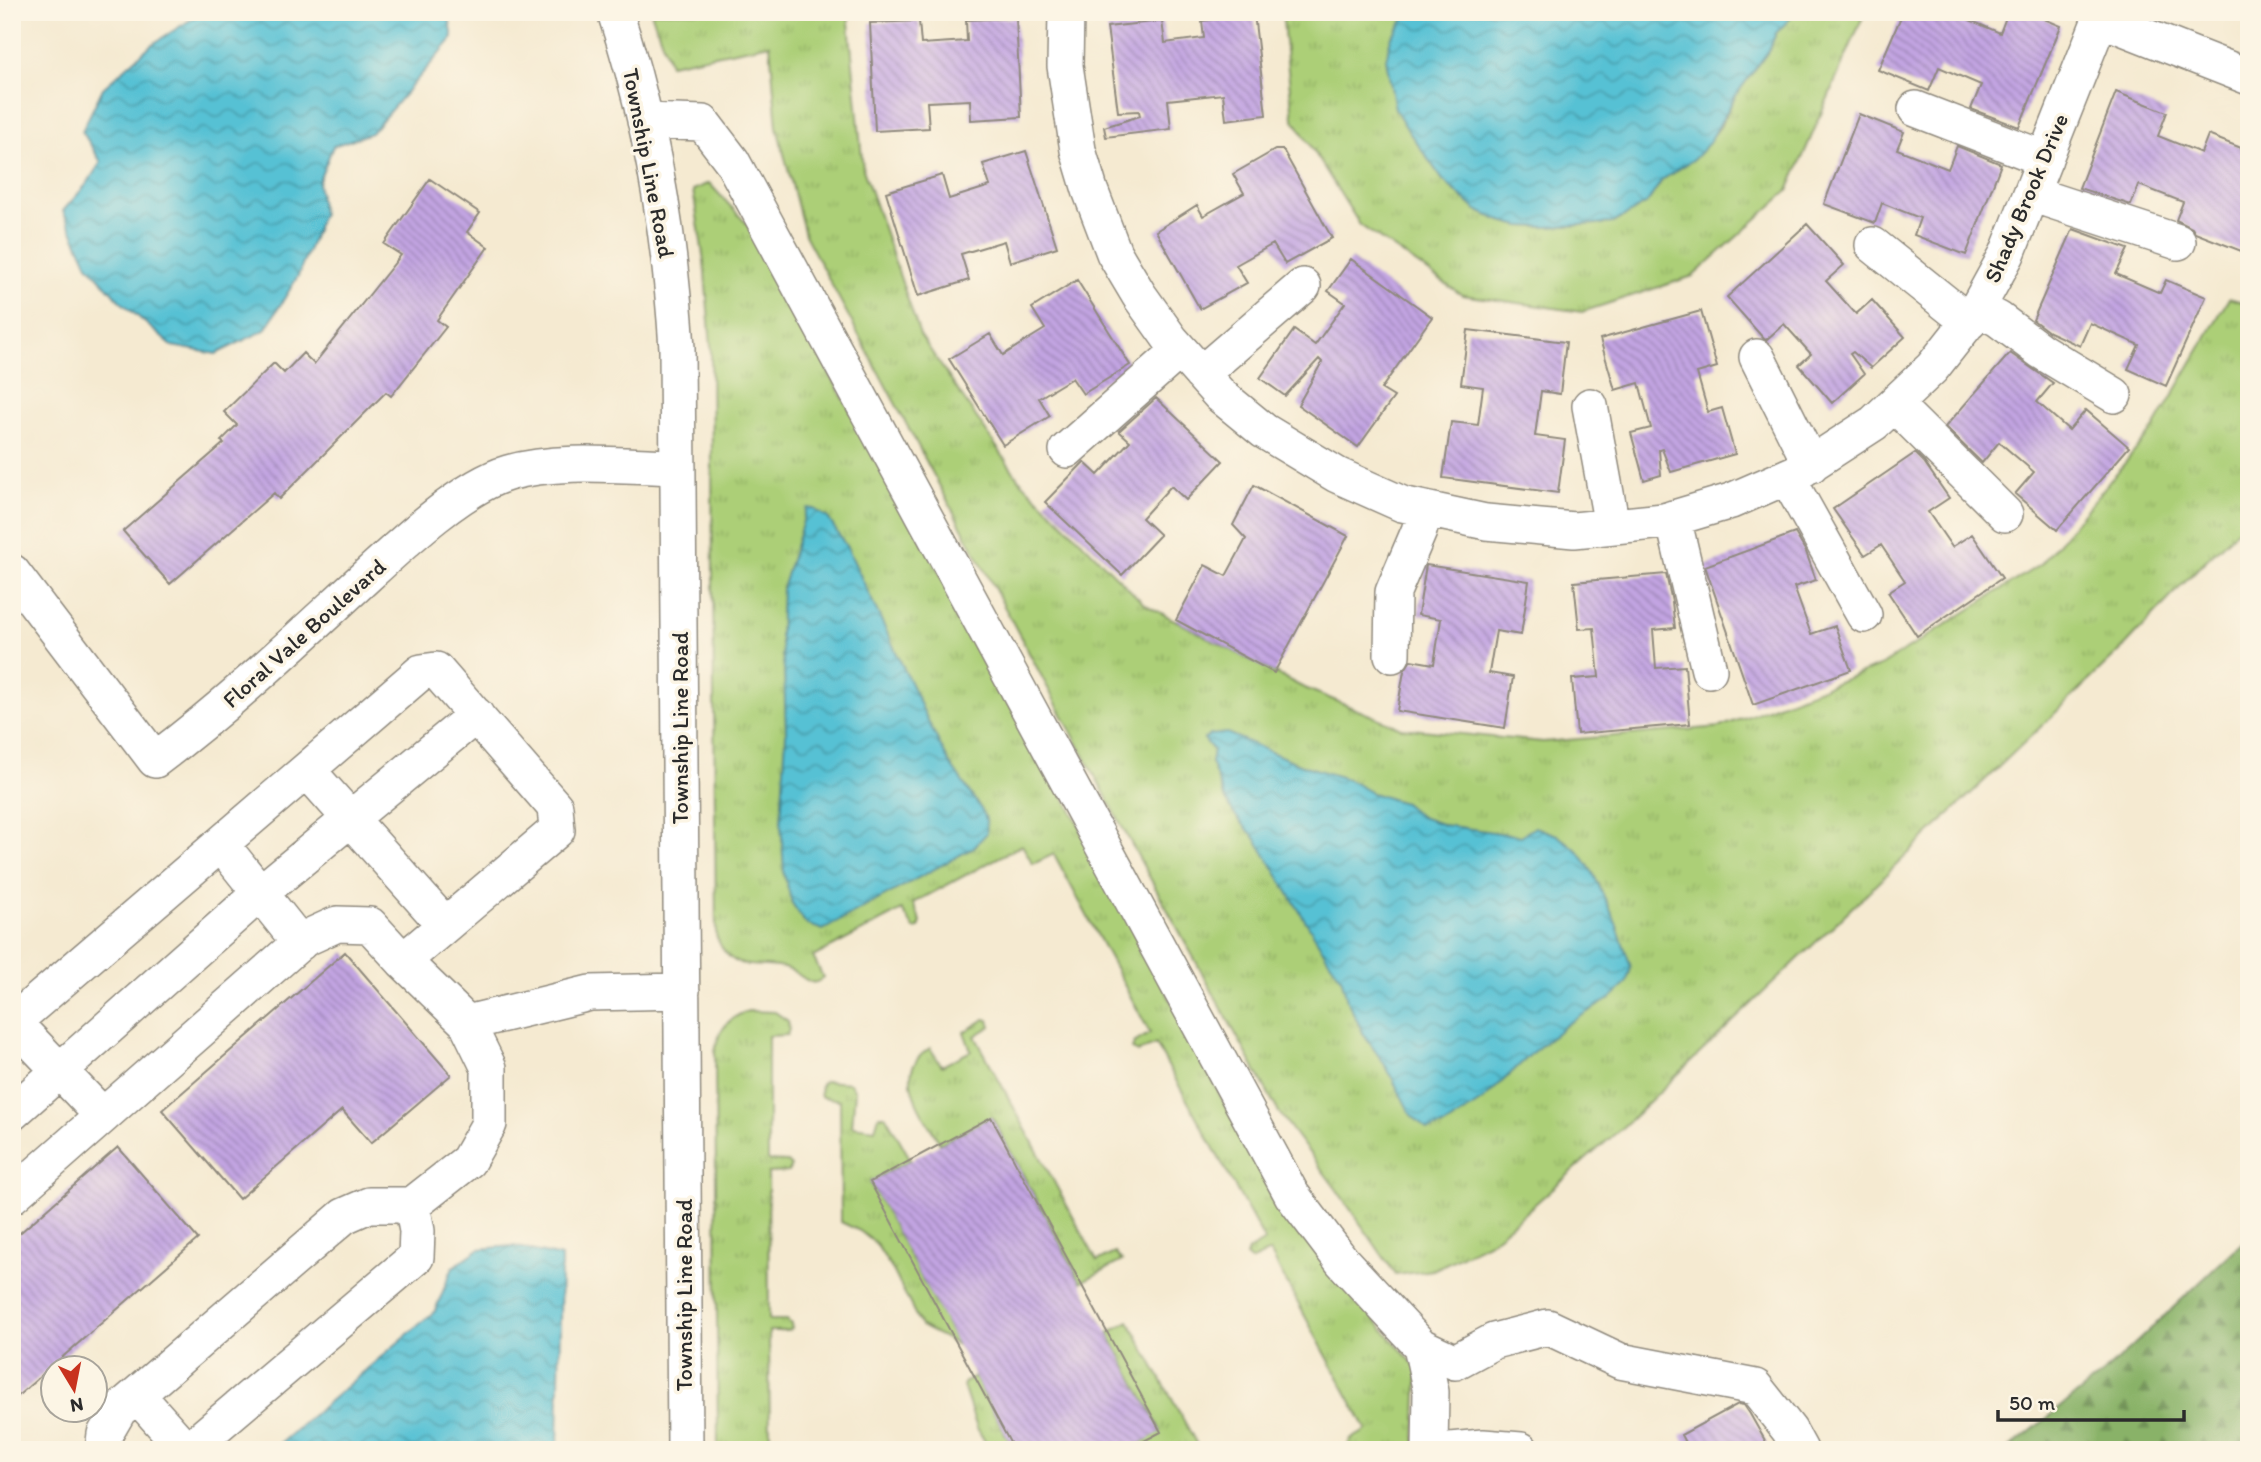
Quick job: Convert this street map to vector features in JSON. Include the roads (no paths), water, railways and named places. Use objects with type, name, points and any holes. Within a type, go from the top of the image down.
[{"type":"street","name":"Township Line Road","points":[[615,12],[645,121],[661,200],[677,348],[685,1450]]},
{"type":"street","name":"Shady Brook Drive","points":[[1066,12],[1065,66],[1078,150],[1114,253],[1139,295],[1190,362],[1220,395],[1264,431],[1337,475],[1402,504],[1499,523],[1574,530],[1673,518],[1731,501],[1799,471],[1874,423],[1932,368],[1973,315],[2007,254],[2102,15],[2249,77]]},
{"type":"street","points":[[1916,109],[2045,159]]},
{"type":"street","points":[[645,121],[703,123],[732,161],[1292,1195],[1342,1261],[1421,1346],[1455,1362],[1494,1341],[1548,1327],[1620,1361],[1755,1387],[1789,1430],[1800,1450]]},
{"type":"street","points":[[2031,194],[2178,242]]},
{"type":"street","points":[[1872,245],[1973,315],[1998,319],[2041,351],[2114,395]]},
{"type":"street","points":[[1067,450],[1303,286]]},
{"type":"street","points":[[1757,357],[1799,471],[1864,615]]},
{"type":"street","points":[[1894,404],[2005,514]]},
{"type":"street","points":[[1590,406],[1612,526]]},
{"type":"street","name":"Floral Vale Boulevard","points":[[12,572],[155,760],[231,700],[404,542],[455,502],[493,478],[511,472],[558,465],[678,467]]},
{"type":"street","points":[[1392,655],[1393,592],[1419,531],[1425,509]]},
{"type":"street","points":[[1673,518],[1710,670]]},
{"type":"street","points":[[103,1116],[13,1022],[421,672],[436,670],[555,807],[557,830],[403,961]]},
{"type":"street","points":[[12,1113],[259,894],[476,715]]},
{"type":"street","points":[[307,770],[445,925]]},
{"type":"street","points":[[220,844],[300,943]]},
{"type":"street","points":[[12,1196],[300,943],[337,925],[370,925],[467,1023],[489,1068],[489,1124],[468,1161],[412,1205],[369,1205],[344,1216],[120,1410],[105,1434],[103,1450]]},
{"type":"street","points":[[467,1023],[590,993],[682,991]]},
{"type":"street","points":[[137,1395],[187,1450],[416,1257],[417,1231],[412,1205]]},
{"type":"street","points":[[1421,1346],[1431,1392],[1430,1450]]},
{"type":"street","points":[[1450,1450],[1483,1447],[1521,1450]]},
{"type":"water","points":[[203,12],[448,12],[453,38],[371,133],[333,146],[318,183],[322,215],[298,276],[265,330],[216,354],[172,346],[120,301],[88,265],[63,211],[86,185],[101,162],[82,131],[103,88],[151,45]]},
{"type":"water","points":[[1409,12],[1790,12],[1791,18],[1776,33],[1769,50],[1736,95],[1709,143],[1694,159],[1662,180],[1647,203],[1613,223],[1546,227],[1520,226],[1476,210],[1443,180],[1409,132],[1395,109],[1386,59],[1391,38]]},
{"type":"water","points":[[807,508],[814,509],[828,518],[848,549],[932,729],[949,762],[983,812],[987,833],[973,848],[823,930],[806,924],[792,903],[784,874],[781,820],[786,735],[780,635],[782,589]]},
{"type":"water","points":[[1227,733],[1299,764],[1347,779],[1372,793],[1404,803],[1421,817],[1444,825],[1521,836],[1535,827],[1557,835],[1579,852],[1593,873],[1615,920],[1631,967],[1626,984],[1611,998],[1566,1025],[1483,1100],[1446,1125],[1428,1130],[1411,1115],[1387,1068],[1364,1035],[1347,1000],[1341,977],[1256,839],[1234,814],[1224,797],[1211,762],[1213,750],[1204,739],[1210,735]]},
{"type":"water","points":[[513,1246],[561,1257],[558,1450],[272,1450],[435,1311],[453,1267],[479,1249]]}]
